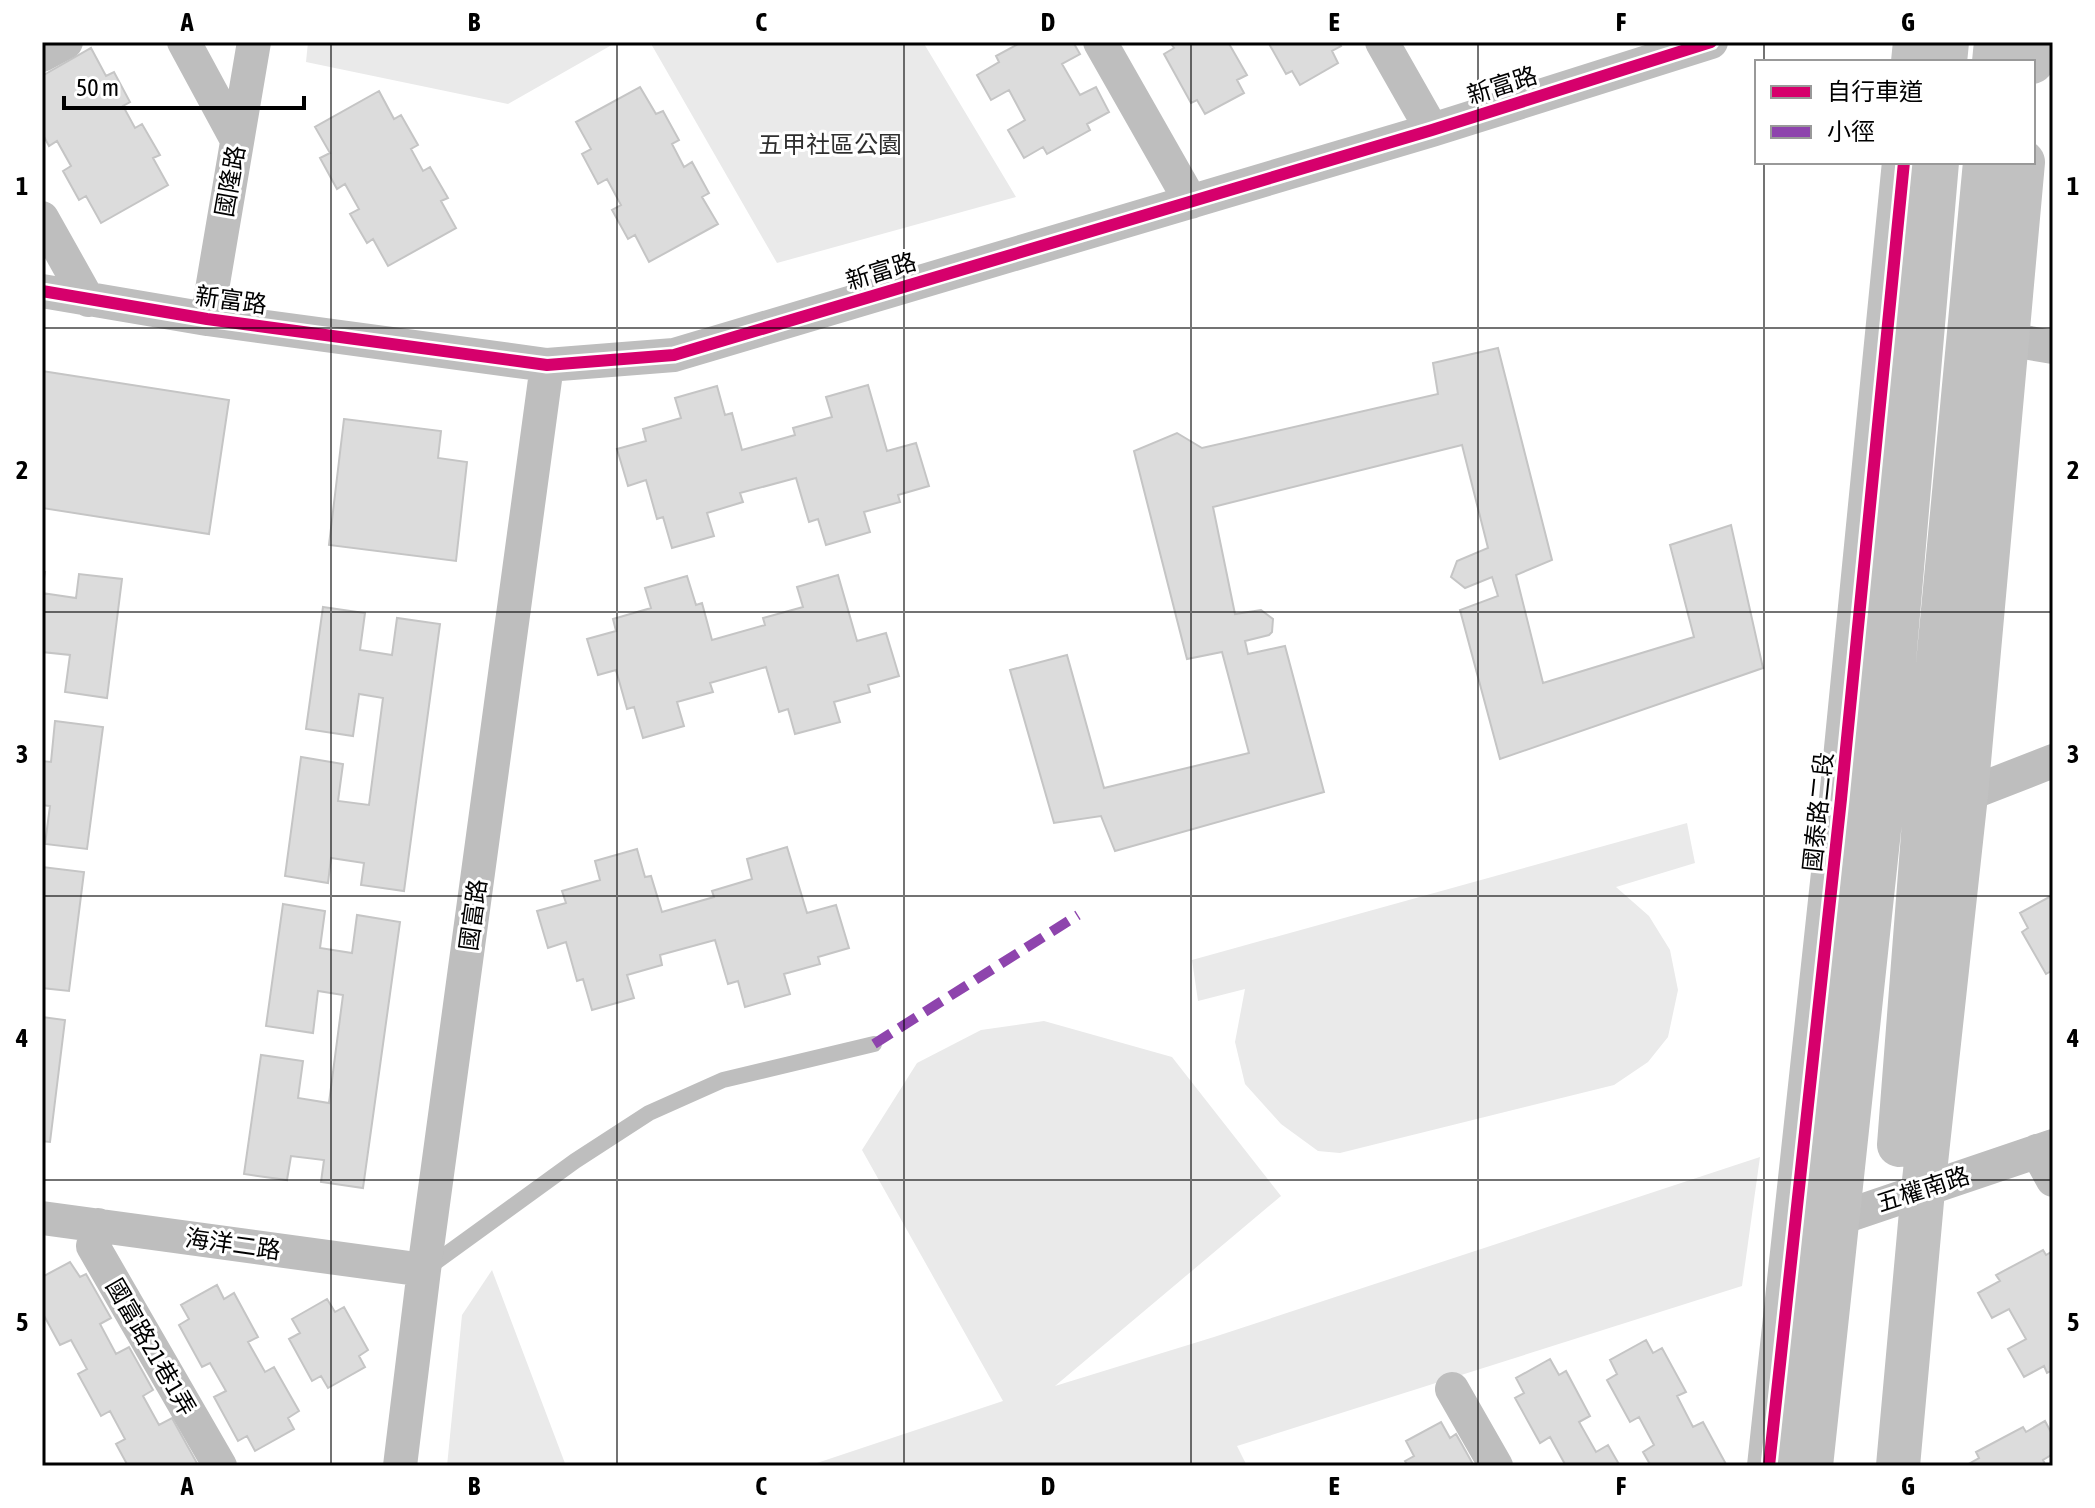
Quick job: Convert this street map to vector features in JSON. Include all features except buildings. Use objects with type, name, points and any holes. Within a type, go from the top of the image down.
[{"type":"street","points":[[42,55],[66,42]]},
{"type":"street","points":[[184,42],[237,140]]},
{"type":"street","name":"國隆路","points":[[207,319],[254,42]]},
{"type":"street","points":[[1100,42],[1191,202]]},
{"type":"street","points":[[1382,42],[1432,130]]},
{"type":"street","name":"新富路","points":[[42,291],[207,319],[547,365],[674,355],[1432,130],[1666,48],[1711,42]]},
{"type":"street","name":"國泰路二段","points":[[1811,1466],[1839,1217],[1860,816],[1904,164]]},
{"type":"street","name":"國泰路二段","points":[[1769,1466],[1794,1236],[1860,816],[1937,164]]},
{"type":"street","points":[[1898,1466],[1909,1194],[1946,799],[1985,164]]},
{"type":"street","points":[[1946,799],[2006,339],[2023,164]]},
{"type":"street","points":[[42,218],[88,300]]},
{"type":"street","points":[[2006,339],[2053,347]]},
{"type":"street","name":"國富路","points":[[400,1466],[547,365]]},
{"type":"street","points":[[1860,816],[1946,799],[2053,761]]},
{"type":"street","name":"五權南路","points":[[1794,1236],[1839,1217],[1909,1194],[2048,1159]]},
{"type":"street","points":[[1868,1466],[1909,1194]]},
{"type":"street","name":"海洋二路","points":[[42,1218],[424,1270]]},
{"type":"street","name":"國富路21巷1弄","points":[[98,1225],[93,1246],[220,1466]]},
{"type":"street","points":[[1452,1389],[1496,1466]]},
{"type":"lane","points":[[424,1270],[575,1161],[649,1113],[723,1080],[874,1044]]},
{"type":"green space","points":[[308,42],[617,42],[508,104],[306,62]]},
{"type":"green space","name":"五甲社區公園","points":[[650,42],[923,42],[1016,197],[777,263]]},
{"type":"green space","points":[[1687,823],[1695,863],[1616,887],[1649,916],[1670,950],[1678,990],[1668,1037],[1648,1062],[1614,1085],[1340,1153],[1318,1151],[1281,1124],[1245,1084],[1235,1042],[1245,989],[1198,1001],[1192,960]]},
{"type":"green space","points":[[1044,1021],[1172,1057],[1281,1196],[1055,1386],[1214,1337],[1760,1157],[1742,1286],[1237,1446],[1247,1466],[808,1466],[1003,1401],[862,1150],[917,1063],[981,1030]]},
{"type":"green space","points":[[492,1270],[566,1466],[447,1466],[462,1315]]},
{"type":"marked path","points":[[874,1044],[1078,915]]},
{"type":"cycle path","points":[[42,291],[207,319],[547,365],[674,355],[1432,130],[1711,42]]},
{"type":"cycle path","points":[[1769,1466],[1841,799],[1904,164]]}]
